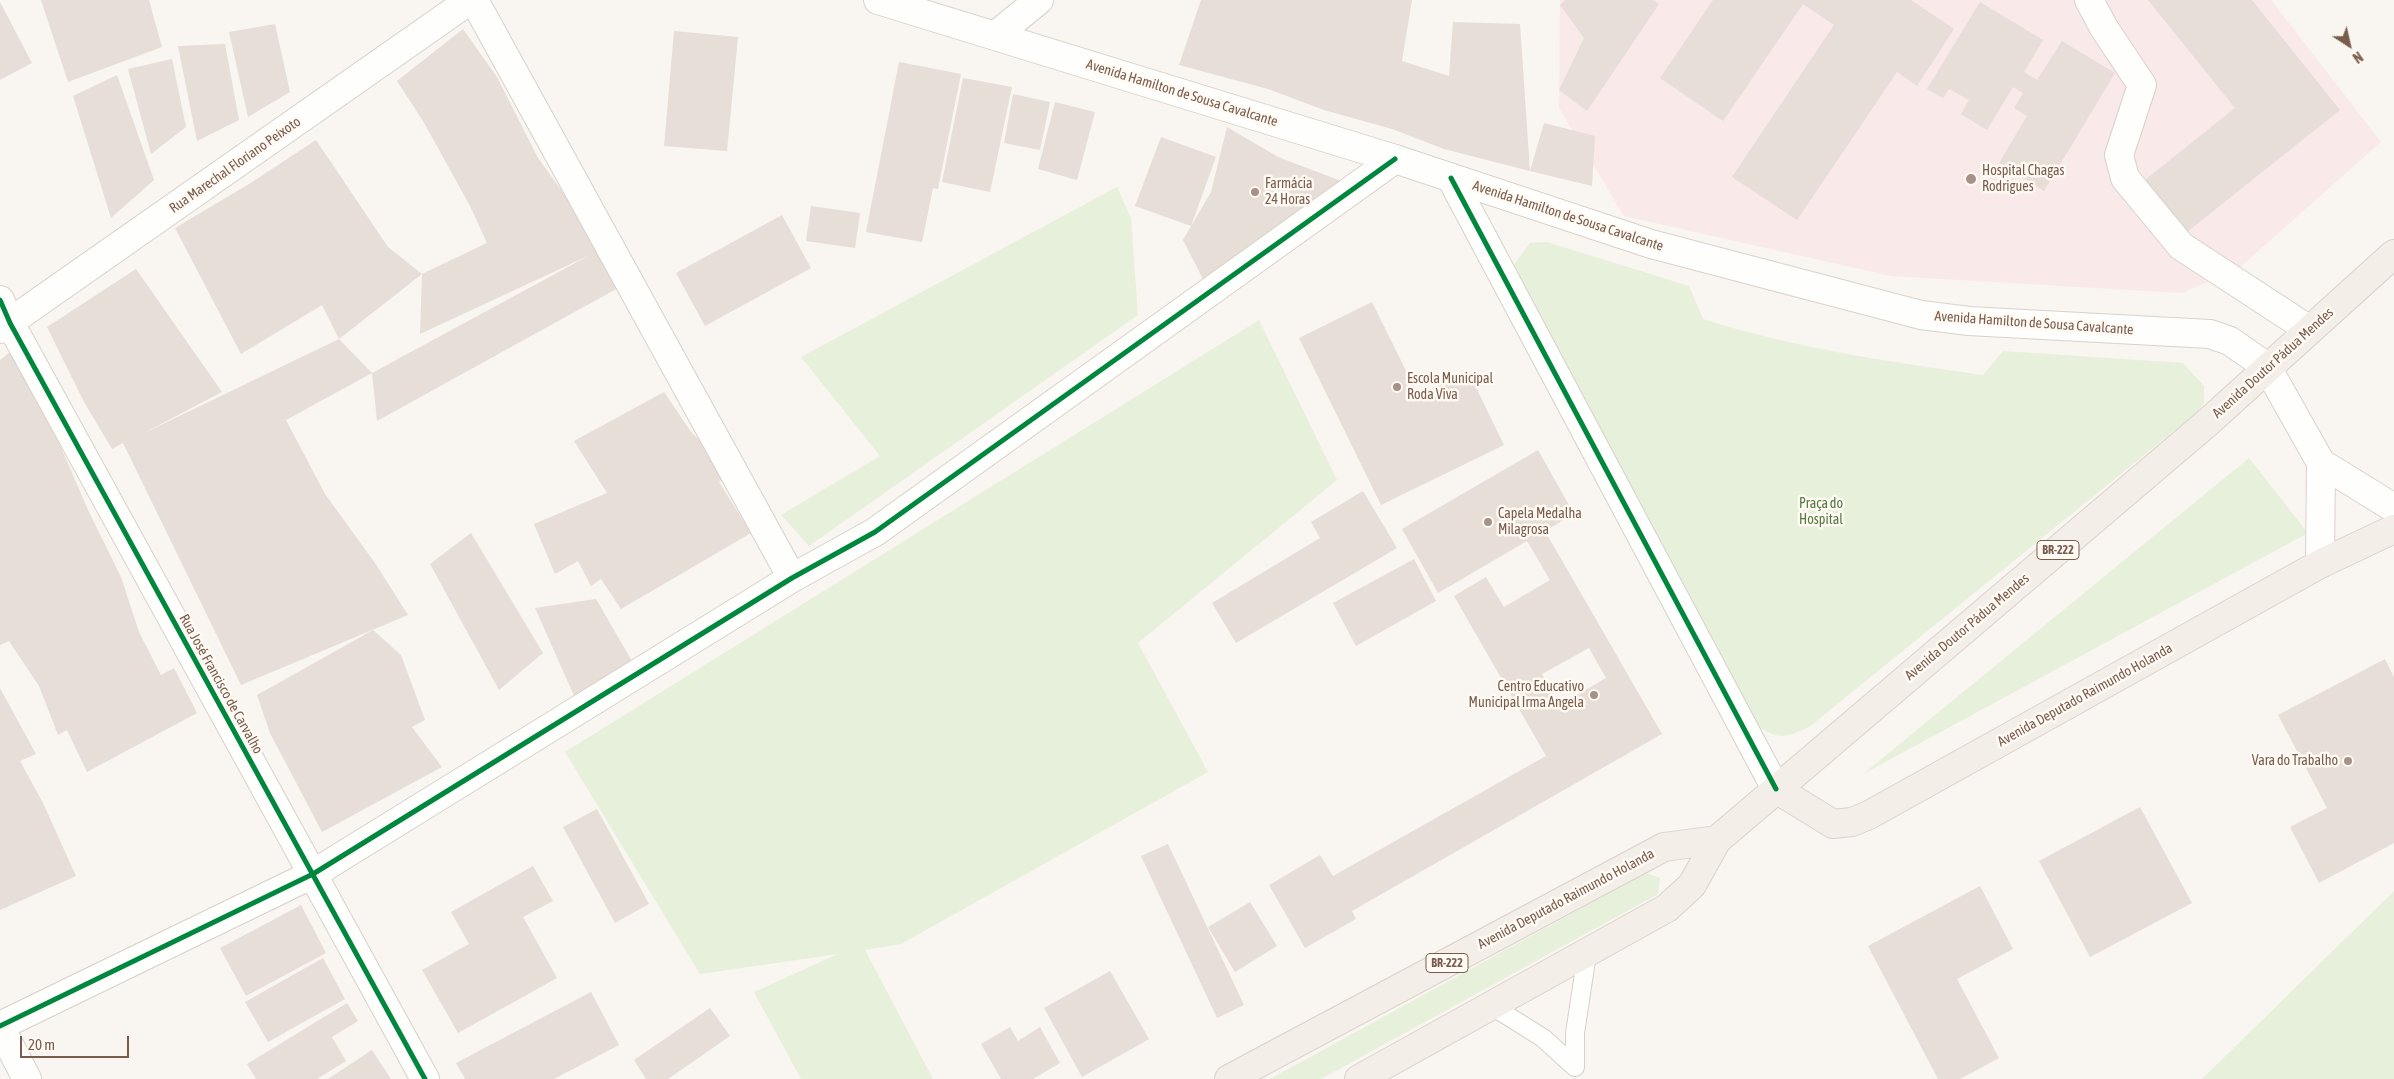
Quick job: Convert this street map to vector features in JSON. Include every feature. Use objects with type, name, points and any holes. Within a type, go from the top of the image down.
[{"type":"main road","name":"Avenida Doutor Pádua Mendes","points":[[1587,954],[1667,908],[1692,885],[1717,840],[2207,423],[2308,329],[2394,254]]},
{"type":"main road","name":"Avenida Deputado Raimundo Holanda","points":[[1776,789],[1833,824],[1852,822],[1869,815],[2320,564],[2394,529]]},
{"type":"main road","name":"Avenida Deputado Raimundo Holanda","points":[[1229,1079],[1664,847],[1717,840]]},
{"type":"main road","name":"BR-222","points":[[1359,1079],[1587,954]]},
{"type":"street","name":"Rua Marechal Floriano Peixoto","points":[[3,317],[472,0]]},
{"type":"street","points":[[472,0],[792,578]]},
{"type":"street","name":"Avenida Hamilton de Sousa Cavalcante","points":[[878,0],[1395,159],[1651,244],[1921,315],[2008,324],[2210,334],[2230,341],[2267,367]]},
{"type":"street","points":[[996,36],[1039,0]]},
{"type":"street","points":[[2089,0],[2104,28],[2142,85],[2119,155],[2125,178],[2182,246],[2308,329]]},
{"type":"street","points":[[27,1079],[0,1026],[313,874],[792,578],[875,532],[1395,159]]},
{"type":"street","points":[[1452,178],[1776,789]]},
{"type":"street","name":"Rua José Francisco de Carvalho","points":[[3,317],[425,1079]]},
{"type":"street","points":[[2267,367],[2321,463],[2394,508]]},
{"type":"street","points":[[2320,564],[2321,463]]},
{"type":"lane","points":[[1578,1073],[1575,1034],[1587,954]]},
{"type":"lane","points":[[1492,1006],[1543,1038],[1578,1073]]},
{"type":"shaded area","name":"Hospital Chagas Rodrigues","points":[[1560,0],[2271,0],[2381,142],[2238,269],[2182,293],[1891,276],[1624,216],[1559,108]]},
{"type":"green space","points":[[1117,187],[1131,218],[1138,315],[809,546],[781,515],[880,456],[801,357]]},
{"type":"green space","name":"Praça do Hospital","points":[[1547,242],[1689,286],[1703,319],[1772,338],[1842,353],[1983,375],[2003,351],[2183,363],[2204,386],[2204,404],[2196,413],[1809,727],[1793,734],[1776,735],[1756,724],[1512,279],[1513,266],[1530,243]]},
{"type":"green space","points":[[1259,320],[1337,480],[1138,643],[1208,772],[901,944],[865,950],[933,1079],[801,1079],[754,992],[838,954],[700,974],[565,752]]},
{"type":"green space","points":[[2249,458],[2308,533],[1863,774]]},
{"type":"green space","points":[[1646,873],[1660,878],[1658,894],[1321,1079],[1270,1079]]},
{"type":"green space","points":[[2394,891],[2394,1079],[2202,1079]]},
{"type":"building","points":[[41,0],[149,0],[162,47],[68,82]]},
{"type":"building","points":[[1201,0],[1412,0],[1402,61],[1449,76],[1453,22],[1520,24],[1530,171],[1444,149],[1392,129],[1324,110],[1268,89],[1179,65]]},
{"type":"building","points":[[1565,0],[1653,0],[1659,4],[1587,111],[1559,90],[1584,38],[1560,5]]},
{"type":"building","points":[[1713,0],[1911,0],[1954,29],[1917,86],[1897,72],[1797,220],[1732,177],[1834,25],[1803,4],[1723,121],[1660,78]]},
{"type":"building","points":[[2148,0],[2252,0],[2340,110],[2187,232],[2145,180],[2235,108]]},
{"type":"building","points":[[0,2],[32,63],[0,80]]},
{"type":"building","points":[[1980,2],[2043,40],[2024,72],[2037,80],[2062,41],[2115,73],[2044,191],[1999,163],[2027,116],[2014,108],[2023,93],[2013,87],[1987,130],[1961,114],[1969,100],[1949,89],[1943,98],[1927,89]]},
{"type":"building","points":[[275,24],[290,92],[248,117],[229,32]]},
{"type":"building","points":[[463,29],[497,77],[538,158],[570,202],[618,288],[377,421],[372,373],[590,255],[420,334],[422,274],[487,243],[470,206],[423,121],[397,81]]},
{"type":"building","points":[[674,31],[738,37],[727,151],[664,146]]},
{"type":"building","points":[[225,44],[239,120],[197,141],[178,46]]},
{"type":"building","points":[[172,59],[186,127],[151,154],[128,69]]},
{"type":"building","points":[[899,62],[961,74],[938,189],[933,188],[922,242],[866,232]]},
{"type":"building","points":[[117,75],[154,180],[111,218],[73,96]]},
{"type":"building","points":[[963,78],[1012,87],[990,192],[942,182]]},
{"type":"building","points":[[1013,94],[1050,102],[1040,150],[1004,143]]},
{"type":"building","points":[[1055,102],[1095,112],[1077,180],[1038,169]]},
{"type":"building","points":[[1544,123],[1595,136],[1592,186],[1530,171]]},
{"type":"building","points":[[1227,127],[1278,157],[1341,181],[1204,281],[1183,240],[1211,192]]},
{"type":"building","points":[[1161,137],[1216,157],[1191,226],[1135,206]]},
{"type":"building","points":[[316,140],[388,247],[422,274],[339,339],[322,305],[241,354],[175,228],[249,184]]},
{"type":"building","points":[[811,206],[860,213],[855,248],[806,241]]},
{"type":"building","points":[[782,215],[811,268],[705,326],[676,273]]},
{"type":"building","points":[[136,269],[222,392],[140,435],[339,339],[372,373],[286,420],[325,494],[375,563],[408,615],[241,685],[123,443],[112,449],[84,402],[47,327]]},
{"type":"building","points":[[1372,302],[1418,395],[1468,371],[1504,445],[1381,505],[1299,338]]},
{"type":"building","points":[[10,352],[56,436],[89,512],[121,577],[139,632],[161,675],[174,668],[197,713],[87,772],[67,730],[58,735],[39,686],[9,641],[0,645],[0,360]]},
{"type":"building","points":[[664,392],[691,432],[734,473],[719,482],[751,533],[621,609],[601,579],[591,586],[578,561],[555,574],[534,524],[607,493],[574,441]]},
{"type":"building","points":[[1538,450],[1574,514],[1545,531],[1662,734],[1352,911],[1356,919],[1305,948],[1269,885],[1320,855],[1333,876],[1546,756],[1454,596],[1486,577],[1504,607],[1550,580],[1527,541],[1438,593],[1402,529]],"holes":[[[1589,648],[1606,678],[1560,705],[1542,674]]]},
{"type":"building","points":[[1363,491],[1397,548],[1236,643],[1212,603],[1320,538],[1311,522]]},
{"type":"building","points":[[471,533],[543,653],[499,690],[430,564]]},
{"type":"building","points":[[1414,559],[1436,601],[1356,646],[1333,603]]},
{"type":"building","points":[[596,599],[632,661],[575,698],[535,608]]},
{"type":"building","points":[[373,630],[401,655],[425,720],[412,727],[442,767],[322,832],[270,733],[257,695]]},
{"type":"building","name":"Vara do Trabalho","points":[[2385,659],[2394,677],[2394,843],[2319,883],[2290,827],[2327,808],[2278,715]]},
{"type":"building","points":[[0,688],[36,754],[20,761],[43,803],[76,876],[0,910]]},
{"type":"building","points":[[2140,807],[2192,903],[2090,957],[2039,861]]},
{"type":"building","points":[[597,809],[649,904],[615,923],[563,827]]},
{"type":"building","points":[[1168,844],[1244,1005],[1217,1018],[1141,856]]},
{"type":"building","points":[[533,866],[553,901],[523,917],[557,978],[458,1033],[422,970],[469,944],[451,912]]},
{"type":"building","points":[[1980,886],[2013,949],[1957,979],[1999,1058],[1960,1079],[1938,1079],[1868,946]]},
{"type":"building","points":[[1250,902],[1277,946],[1235,972],[1208,927]]},
{"type":"building","points":[[301,905],[326,953],[246,996],[220,948]]},
{"type":"building","points":[[323,958],[345,999],[268,1042],[245,1002]]},
{"type":"building","points":[[1110,971],[1149,1039],[1082,1077],[1044,1008]]},
{"type":"building","points":[[591,992],[619,1045],[554,1079],[465,1079],[456,1063]]},
{"type":"building","points":[[347,1003],[358,1021],[332,1037],[346,1061],[317,1079],[256,1079],[247,1064]]},
{"type":"building","points":[[710,1008],[730,1036],[668,1079],[646,1079],[634,1060]]},
{"type":"building","points":[[1010,1027],[1018,1041],[1040,1027],[1060,1063],[1033,1079],[1001,1079],[981,1044]]},
{"type":"building","points":[[372,1050],[391,1079],[328,1079]]},
{"type":"cycle path","points":[[0,1026],[313,874],[792,578],[875,532],[1395,159]]},
{"type":"cycle path","points":[[1451,178],[1776,789]]},
{"type":"cycle path","points":[[0,300],[10,323],[425,1079]]},
{"type":"place","name":"Hospital Chagas Rodrigues","points":[[1971,179]]},
{"type":"place","name":"Farmácia 24 Horas","points":[[1255,192]]},
{"type":"place","name":"Escola Municipal Roda Viva","points":[[1397,387]]},
{"type":"place","name":"Capela Medalha Milagrosa","points":[[1488,522]]},
{"type":"place","name":"Centro Educativo Municipal Irma Angela","points":[[1594,695]]},
{"type":"place","name":"Vara do Trabalho","points":[[2348,761]]}]
